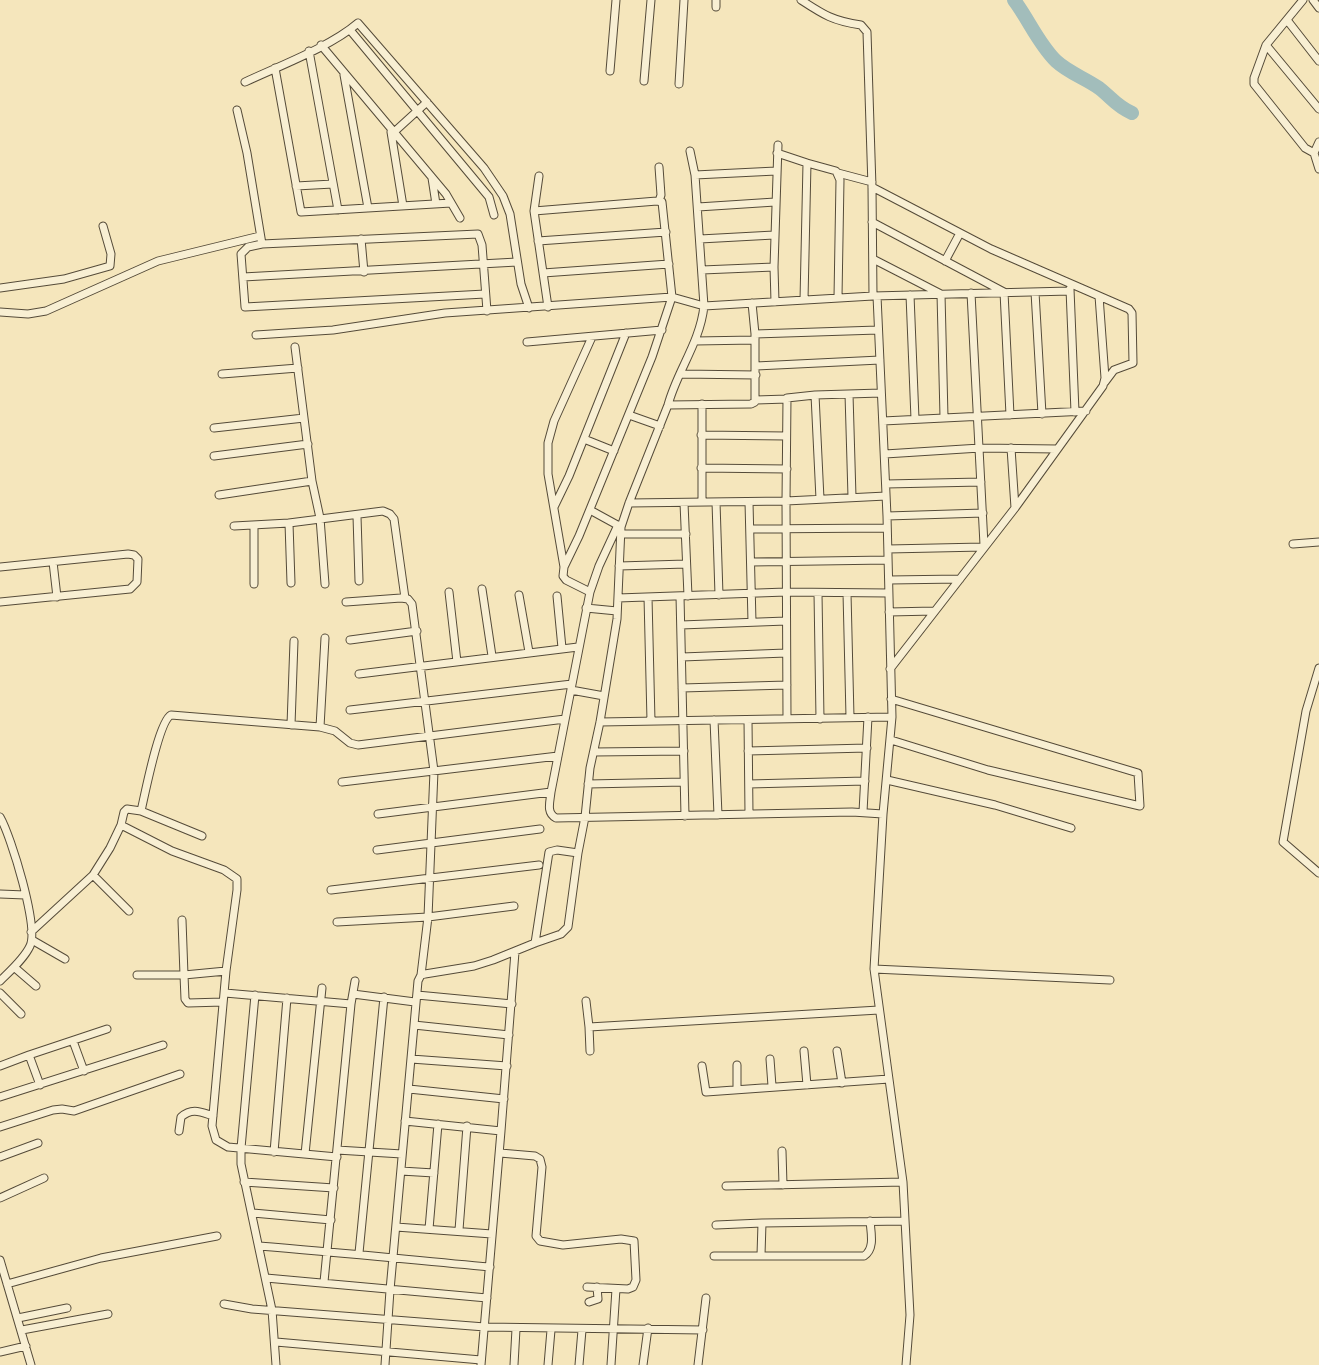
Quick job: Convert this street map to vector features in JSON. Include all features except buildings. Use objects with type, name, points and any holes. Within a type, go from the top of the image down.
[{"type":"street","points":[[610,71],[616,0]]},
{"type":"street","points":[[644,81],[651,0]]},
{"type":"street","points":[[679,84],[684,0]]},
{"type":"street","points":[[801,0],[832,20],[861,25],[867,32],[873,259],[885,454],[892,717],[883,814],[874,969],[903,1182],[910,1314],[906,1365]]},
{"type":"street","points":[[1303,0],[1266,45],[1254,84],[1305,148],[1314,153]]},
{"type":"street","points":[[1313,0],[1319,8]]},
{"type":"street","points":[[1287,20],[1319,61]]},
{"type":"street","points":[[245,82],[350,30],[358,22],[484,168],[503,196],[510,214],[521,284],[529,308]]},
{"type":"street","points":[[350,30],[489,197],[494,214]]},
{"type":"street","points":[[321,45],[432,178],[452,203],[460,218]]},
{"type":"street","points":[[1266,45],[1319,109]]},
{"type":"street","points":[[309,51],[338,210]]},
{"type":"street","points":[[275,68],[301,212],[452,203]]},
{"type":"street","points":[[343,72],[368,208]]},
{"type":"street","points":[[392,131],[427,102]]},
{"type":"street","points":[[237,110],[247,153],[262,244]]},
{"type":"street","points":[[392,131],[403,206]]},
{"type":"street","points":[[1319,142],[1314,153],[1319,169]]},
{"type":"street","points":[[775,302],[774,235],[778,145]]},
{"type":"street","points":[[690,151],[695,175],[702,270],[704,306],[701,325],[682,374],[672,390],[620,529],[599,566],[590,592],[549,809],[554,817],[863,812],[883,814]]},
{"type":"street","points":[[777,153],[872,184],[991,249],[1070,287],[1100,296],[1131,310],[1133,363],[1114,370],[1015,508],[890,669]]},
{"type":"street","points":[[804,300],[807,163]]},
{"type":"street","points":[[659,166],[661,195],[659,201]]},
{"type":"street","points":[[695,175],[776,171]]},
{"type":"street","points":[[838,173],[840,180],[838,297]]},
{"type":"street","points":[[539,176],[534,212],[548,307]]},
{"type":"street","points":[[432,178],[436,204]]},
{"type":"street","points":[[296,186],[333,183]]},
{"type":"street","points":[[534,212],[659,201],[664,205],[672,297],[662,330],[629,414],[562,574],[564,579],[590,592]]},
{"type":"street","points":[[698,207],[775,202]]},
{"type":"street","points":[[872,222],[1005,292]]},
{"type":"street","points":[[0,288],[64,279],[110,266],[111,254],[103,226]]},
{"type":"street","points":[[538,241],[666,232]]},
{"type":"street","points":[[945,261],[960,233]]},
{"type":"street","points":[[485,294],[245,307],[242,252],[248,247],[262,244],[477,234],[481,238],[487,311]]},
{"type":"street","points":[[700,239],[774,235]]},
{"type":"street","points":[[0,312],[28,314],[46,311],[158,261],[260,236]]},
{"type":"street","points":[[361,239],[364,272]]},
{"type":"street","points":[[873,259],[941,294]]},
{"type":"street","points":[[243,277],[517,262]]},
{"type":"street","points":[[543,273],[669,264]]},
{"type":"street","points":[[702,270],[774,267]]},
{"type":"street","points":[[256,335],[333,330],[445,313],[672,297],[704,306],[838,297],[1035,291],[1070,287]]},
{"type":"street","points":[[1070,287],[1075,412]]},
{"type":"street","points":[[1035,291],[1042,414]]},
{"type":"street","points":[[1005,292],[1010,416]]},
{"type":"street","points":[[971,293],[984,546]]},
{"type":"street","points":[[941,294],[945,417]]},
{"type":"street","points":[[910,295],[915,419]]},
{"type":"street","points":[[1100,296],[1104,383]]},
{"type":"street","points":[[752,303],[756,400]]},
{"type":"street","points":[[527,342],[662,330]]},
{"type":"street","points":[[695,341],[878,330]]},
{"type":"street","points":[[554,507],[626,333]]},
{"type":"street","points":[[564,567],[547,461],[550,433],[592,337]]},
{"type":"street","points":[[295,347],[312,481],[320,518],[325,584]]},
{"type":"street","points":[[756,366],[880,360]]},
{"type":"street","points":[[222,374],[298,368]]},
{"type":"street","points":[[682,374],[756,375]]},
{"type":"street","points":[[668,405],[751,404],[756,400],[787,399],[790,396],[881,393]]},
{"type":"street","points":[[849,394],[852,497]]},
{"type":"street","points":[[815,395],[820,499]]},
{"type":"street","points":[[787,399],[787,719]]},
{"type":"street","points":[[702,404],[702,502]]},
{"type":"street","points":[[883,421],[1086,411]]},
{"type":"street","points":[[629,414],[660,426]]},
{"type":"street","points":[[214,428],[304,418]]},
{"type":"street","points":[[701,435],[786,436]]},
{"type":"street","points":[[584,439],[614,451]]},
{"type":"street","points":[[214,456],[308,444]]},
{"type":"street","points":[[885,454],[980,448],[1057,449]]},
{"type":"street","points":[[1011,448],[1015,508]]},
{"type":"street","points":[[701,468],[787,469]]},
{"type":"street","points":[[219,495],[312,481]]},
{"type":"street","points":[[886,484],[981,482]]},
{"type":"street","points":[[629,503],[786,501],[886,496]]},
{"type":"street","points":[[716,502],[719,595]]},
{"type":"street","points":[[749,502],[752,622]]},
{"type":"street","points":[[684,503],[686,564],[681,657],[685,816]]},
{"type":"street","points":[[590,510],[620,529],[686,534]]},
{"type":"street","points":[[234,526],[289,523],[383,511],[390,514],[394,519],[405,598],[412,604],[417,631],[435,771],[432,842],[428,921],[416,998],[392,1258],[385,1365]]},
{"type":"street","points":[[887,516],[983,513]]},
{"type":"street","points":[[357,516],[359,581]]},
{"type":"street","points":[[289,523],[291,583]]},
{"type":"street","points":[[254,526],[254,584]]},
{"type":"street","points":[[750,529],[887,528]]},
{"type":"street","points":[[421,975],[474,966],[561,934],[568,927],[588,784],[617,611],[620,529]]},
{"type":"street","points":[[1293,544],[1319,542]]},
{"type":"street","points":[[888,549],[984,546]]},
{"type":"street","points":[[0,567],[128,554],[135,555],[138,559],[136,582],[130,589],[0,602]]},
{"type":"street","points":[[751,562],[888,560]]},
{"type":"street","points":[[53,562],[57,597]]},
{"type":"street","points":[[619,566],[686,564]]},
{"type":"street","points":[[889,580],[960,579]]},
{"type":"street","points":[[482,589],[492,656]]},
{"type":"street","points":[[448,591],[457,662]]},
{"type":"street","points":[[618,598],[786,592],[888,593]]},
{"type":"street","points":[[818,593],[820,719]]},
{"type":"street","points":[[847,593],[850,717]]},
{"type":"street","points":[[519,595],[529,652]]},
{"type":"street","points":[[557,596],[562,648]]},
{"type":"street","points":[[648,597],[651,721]]},
{"type":"street","points":[[346,602],[405,598]]},
{"type":"street","points":[[586,608],[617,611]]},
{"type":"street","points":[[889,612],[934,611]]},
{"type":"street","points":[[681,625],[786,621]]},
{"type":"street","points":[[350,640],[417,631]]},
{"type":"street","points":[[320,727],[325,638]]},
{"type":"street","points":[[291,725],[294,641]]},
{"type":"street","points":[[360,674],[578,647]]},
{"type":"street","points":[[681,657],[786,652]]},
{"type":"street","points":[[1319,668],[1306,711],[1283,842],[1319,873]]},
{"type":"street","points":[[682,688],[787,685]]},
{"type":"street","points":[[350,710],[425,700],[572,687],[604,696]]},
{"type":"street","points":[[891,699],[1138,774],[1140,806],[988,770],[891,740]]},
{"type":"street","points":[[141,811],[158,741],[165,719],[169,715],[320,727],[335,731],[350,743],[358,745],[565,719]]},
{"type":"street","points":[[863,812],[868,717]]},
{"type":"street","points":[[600,722],[892,717]]},
{"type":"street","points":[[714,720],[718,815]]},
{"type":"street","points":[[748,720],[749,814]]},
{"type":"street","points":[[748,751],[867,748]]},
{"type":"street","points":[[594,753],[684,751]]},
{"type":"street","points":[[342,782],[558,756]]},
{"type":"street","points":[[749,784],[865,780]]},
{"type":"street","points":[[887,780],[995,805],[1071,828]]},
{"type":"street","points":[[588,784],[684,782]]},
{"type":"street","points":[[378,814],[551,792]]},
{"type":"street","points":[[32,932],[93,875],[104,860],[127,808],[141,811],[202,836]]},
{"type":"street","points":[[0,981],[29,949],[32,940],[18,862],[1,819]]},
{"type":"street","points":[[121,825],[172,851],[224,870],[237,879],[212,1126],[217,1142],[228,1147],[274,1152],[402,1154]]},
{"type":"street","points":[[377,850],[540,829]]},
{"type":"street","points":[[535,943],[548,854],[554,850],[578,853]]},
{"type":"street","points":[[331,890],[539,865]]},
{"type":"street","points":[[93,875],[129,911]]},
{"type":"street","points":[[0,894],[25,896]]},
{"type":"street","points":[[337,922],[428,921],[514,906]]},
{"type":"street","points":[[182,920],[187,1002],[223,1002]]},
{"type":"street","points":[[32,940],[65,959]]},
{"type":"street","points":[[276,1342],[481,1363],[515,952]]},
{"type":"street","points":[[14,968],[36,986]]},
{"type":"street","points":[[874,969],[1110,980]]},
{"type":"street","points":[[137,975],[184,975],[226,971]]},
{"type":"street","points":[[324,1282],[355,981]]},
{"type":"street","points":[[305,1154],[322,988]]},
{"type":"street","points":[[0,993],[21,1014]]},
{"type":"street","points":[[225,993],[351,1004]]},
{"type":"street","points":[[353,994],[512,1004]]},
{"type":"street","points":[[255,995],[241,1148],[244,1182],[253,1213],[272,1310],[276,1365]]},
{"type":"street","points":[[359,1253],[384,997]]},
{"type":"street","points":[[274,1152],[287,998]]},
{"type":"street","points":[[586,1001],[590,1051]]},
{"type":"street","points":[[589,1027],[879,1010]]},
{"type":"street","points":[[414,1025],[509,1035]]},
{"type":"street","points":[[0,1066],[107,1029]]},
{"type":"street","points":[[73,1041],[84,1071]]},
{"type":"street","points":[[0,1097],[163,1045]]},
{"type":"street","points":[[804,1051],[807,1085]]},
{"type":"street","points":[[837,1052],[842,1083]]},
{"type":"street","points":[[29,1055],[40,1085]]},
{"type":"street","points":[[411,1059],[507,1066]]},
{"type":"street","points":[[770,1059],[772,1086]]},
{"type":"street","points":[[702,1065],[706,1092],[889,1079]]},
{"type":"street","points":[[737,1065],[737,1089]]},
{"type":"street","points":[[0,1127],[62,1108],[74,1111],[180,1074]]},
{"type":"street","points":[[409,1089],[504,1099]]},
{"type":"street","points":[[179,1131],[181,1117],[188,1112],[201,1111],[213,1116]]},
{"type":"street","points":[[405,1121],[501,1131]]},
{"type":"street","points":[[429,1229],[438,1124]]},
{"type":"street","points":[[459,1230],[467,1126]]},
{"type":"street","points":[[0,1157],[38,1143]]},
{"type":"street","points":[[782,1151],[783,1185]]},
{"type":"street","points":[[500,1153],[535,1156],[541,1161],[536,1236],[540,1241],[563,1245],[621,1239],[634,1241],[635,1283],[628,1289],[587,1287]]},
{"type":"street","points":[[401,1170],[434,1173]]},
{"type":"street","points":[[0,1198],[44,1178]]},
{"type":"street","points":[[244,1182],[334,1188]]},
{"type":"street","points":[[726,1186],[903,1182]]},
{"type":"street","points":[[253,1213],[331,1220]]},
{"type":"street","points":[[714,1256],[866,1256],[871,1247],[870,1221]]},
{"type":"street","points":[[716,1226],[905,1221]]},
{"type":"street","points":[[761,1255],[762,1223]]},
{"type":"street","points":[[396,1227],[492,1234]]},
{"type":"street","points":[[0,1290],[101,1258],[217,1236]]},
{"type":"street","points":[[259,1246],[359,1253],[489,1267]]},
{"type":"street","points":[[0,1262],[31,1365]]},
{"type":"street","points":[[266,1278],[487,1298]]},
{"type":"street","points":[[590,1302],[598,1299],[597,1287]]},
{"type":"street","points":[[611,1365],[616,1288]]},
{"type":"street","points":[[698,1365],[705,1298]]},
{"type":"street","points":[[224,1304],[388,1321],[516,1329],[703,1330]]},
{"type":"street","points":[[18,1318],[67,1308]]},
{"type":"street","points":[[21,1330],[108,1314]]},
{"type":"street","points":[[643,1365],[648,1328]]},
{"type":"street","points":[[514,1365],[516,1329]]},
{"type":"street","points":[[548,1365],[551,1329]]},
{"type":"street","points":[[579,1365],[582,1330]]},
{"type":"street","points":[[0,1352],[26,1346]]},
{"type":"waterway","points":[[1014,0],[1044,47],[1056,61],[1099,88],[1118,105],[1132,113]]}]
